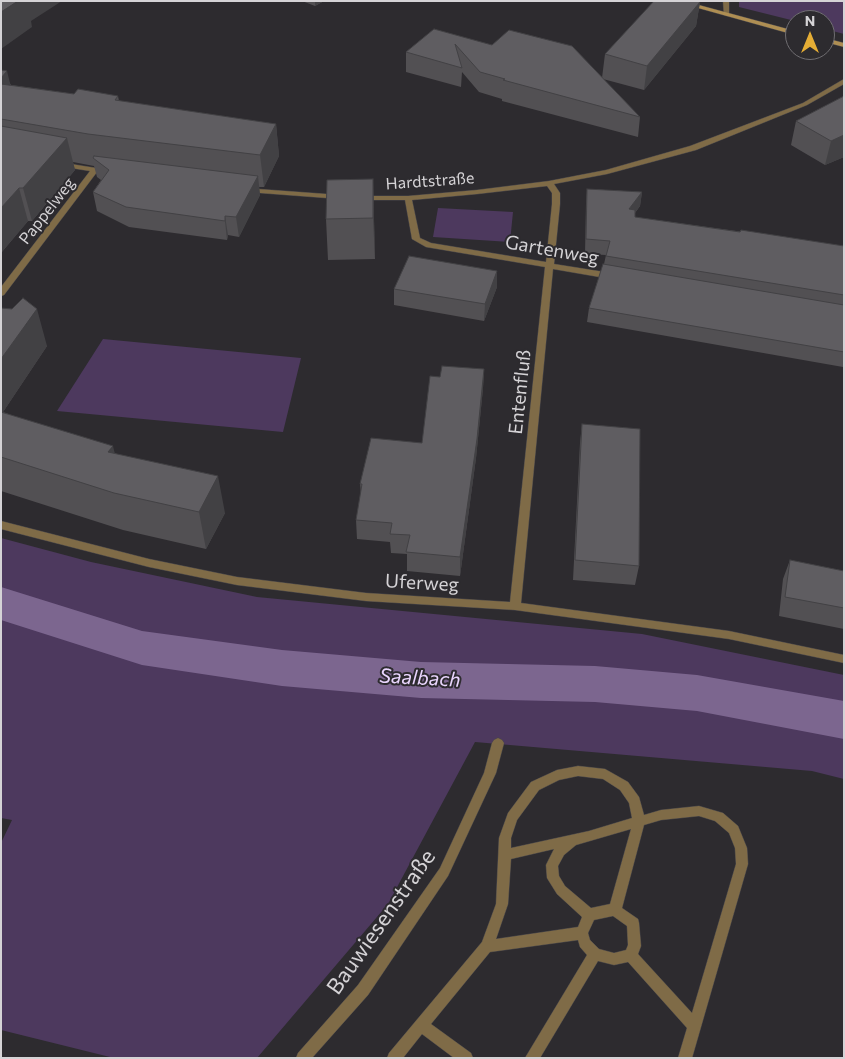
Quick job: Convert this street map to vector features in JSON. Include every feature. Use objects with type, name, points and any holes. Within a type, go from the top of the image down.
[{"type":"main road","points":[[676,1],[785,30]]},
{"type":"street","points":[[726,1],[726,15]]},
{"type":"street","name":"Hardtstraße","points":[[235,190],[353,198],[408,198],[549,183],[607,172],[693,148],[805,104],[844,81]]},
{"type":"street","points":[[48,162],[114,173]]},
{"type":"street","name":"Pappelweg","points":[[1,293],[96,170]]},
{"type":"street","name":"Entenfluß","points":[[515,606],[556,204],[556,193],[549,183]]},
{"type":"street","name":"Gartenweg","points":[[408,198],[416,239],[430,245],[616,277]]},
{"type":"street","name":"Uferweg","points":[[1,525],[149,563],[237,581],[366,597],[515,606],[729,635],[844,659]]},
{"type":"street","name":"Bauwiesenstraße","points":[[303,1058],[363,990],[444,872],[490,773],[498,743]]},
{"type":"street","points":[[394,1058],[486,946],[502,904],[505,838],[512,817],[534,786],[556,774],[578,771],[605,774],[624,786],[635,801],[639,821],[616,910]]},
{"type":"street","points":[[505,855],[661,815],[699,811],[719,817],[734,830],[741,848],[742,864],[684,1058]]},
{"type":"street","points":[[573,838],[560,851],[552,865],[553,878],[561,890],[589,915]]},
{"type":"street","points":[[602,910],[616,910],[633,923],[635,946],[630,955],[614,959],[595,954],[585,943],[582,932],[589,915],[602,910]]},
{"type":"street","points":[[486,946],[582,932]]},
{"type":"street","points":[[532,1058],[595,954]]},
{"type":"street","points":[[630,955],[694,1024]]},
{"type":"street","points":[[422,1026],[466,1058]]},
{"type":"shaded area","points":[[739,1],[844,1],[844,34],[835,32],[835,10],[785,10],[785,18],[739,7]]},
{"type":"shaded area","points":[[438,208],[513,212],[510,242],[433,237]]},
{"type":"shaded area","points":[[103,339],[301,358],[283,432],[57,411]]},
{"type":"shaded area","points":[[1,538],[91,562],[257,597],[642,634],[844,675],[844,779],[812,771],[475,742],[388,904],[257,1058],[114,1058],[1,1030],[1,843],[12,820],[1,818]]},
{"type":"building","points":[[1,1],[18,1],[1,12]]},
{"type":"building","points":[[654,1],[700,2],[647,66],[605,54]]},
{"type":"building","points":[[434,29],[492,45],[509,30],[572,46],[640,117],[480,72],[455,44],[462,68],[406,52]]},
{"type":"building","points":[[1,70],[7,71],[1,78]]},
{"type":"building","points":[[1,84],[74,94],[78,89],[118,96],[115,100],[276,124],[260,155],[88,134],[1,119]]},
{"type":"building","points":[[844,96],[844,135],[831,141],[796,121]]},
{"type":"building","points":[[1,126],[67,138],[23,188],[19,188],[1,208]]},
{"type":"building","points":[[94,156],[258,176],[236,217],[225,216],[225,221],[126,207],[93,192],[109,170],[93,158]]},
{"type":"building","points":[[373,179],[373,218],[326,219],[327,180]]},
{"type":"building","points":[[587,189],[642,192],[629,209],[635,210],[635,217],[740,232],[741,230],[844,246],[844,295],[606,256],[610,241],[586,239]]},
{"type":"building","points":[[409,256],[497,271],[485,304],[394,289]]},
{"type":"building","points":[[603,264],[844,305],[844,352],[589,308]]},
{"type":"building","points":[[23,298],[37,309],[1,359],[1,308],[12,309]]},
{"type":"building","points":[[442,366],[484,369],[477,439],[460,557],[406,552],[410,535],[390,534],[392,523],[356,520],[362,484],[360,484],[371,438],[422,443],[430,376],[440,377]]},
{"type":"building","points":[[1,412],[113,446],[108,452],[218,476],[199,512],[114,493],[1,457]]},
{"type":"building","points":[[582,424],[640,429],[639,566],[575,560]]},
{"type":"building","points":[[790,560],[844,571],[844,608],[785,597]]},
{"type":"waterway","name":"Saalbach","points":[[1,603],[142,648],[282,668],[421,680],[595,684],[697,693],[844,720]]}]
